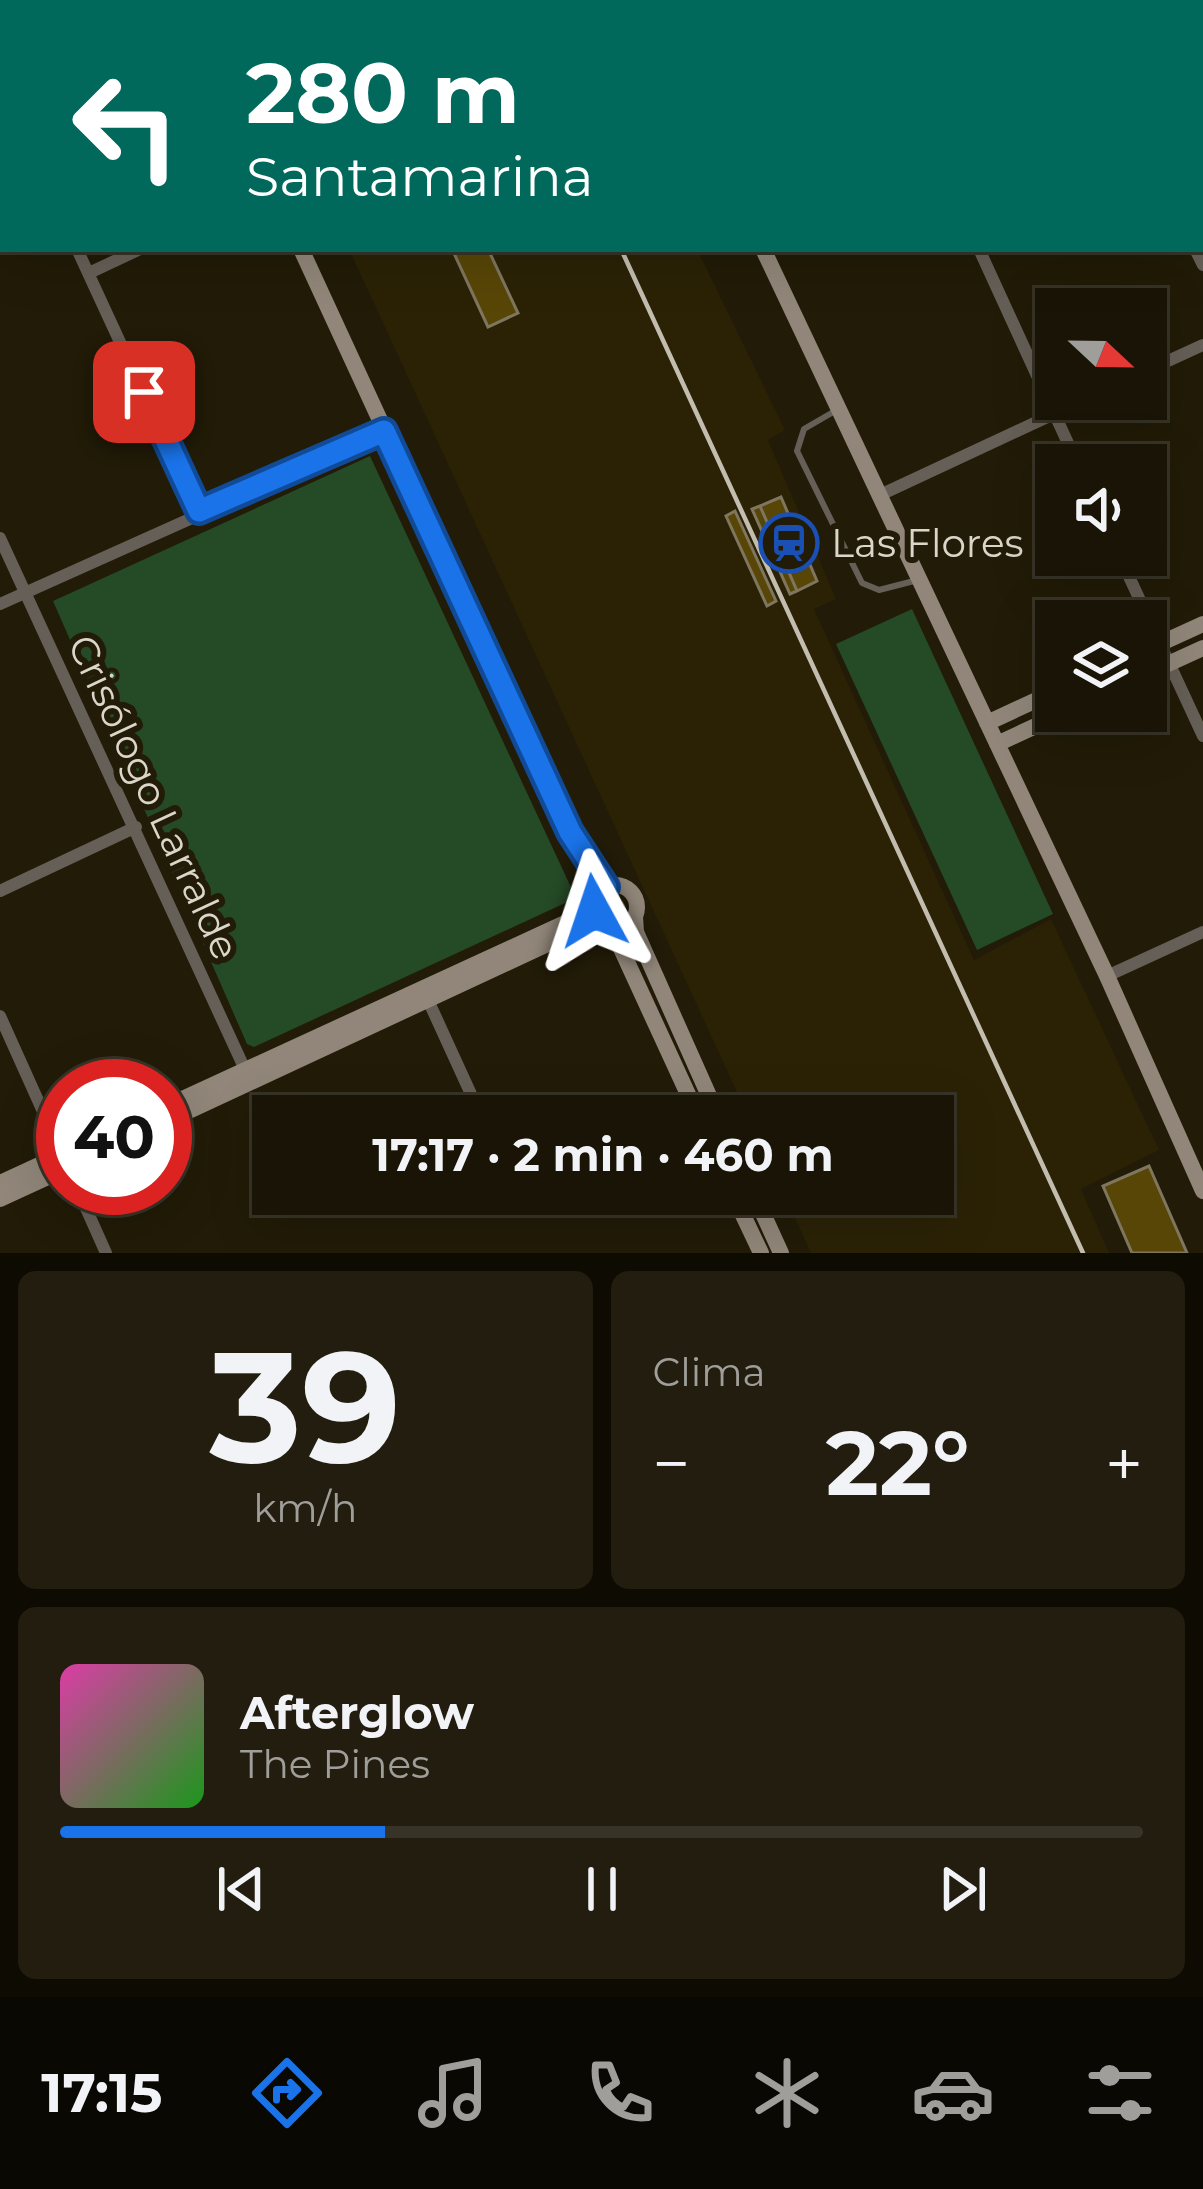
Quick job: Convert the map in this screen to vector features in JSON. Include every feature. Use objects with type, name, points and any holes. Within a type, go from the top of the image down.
[{"type":"street","points":[[78,252],[199,511]]},
{"type":"street","points":[[89,273],[134,252]]},
{"type":"street","points":[[302,252],[570,832],[606,887]]},
{"type":"street","points":[[768,252],[1203,1191]]},
{"type":"street","points":[[980,252],[1035,372]]},
{"type":"street","points":[[1167,361],[1203,345]]},
{"type":"street","points":[[880,495],[1041,420]]},
{"type":"street","points":[[0,604],[384,431]]},
{"type":"street","name":"Crisólogo Larralde","points":[[0,538],[248,1076]]},
{"type":"street","points":[[1167,641],[1203,624]]},
{"type":"street","points":[[1203,648],[1169,663],[1203,736]]},
{"type":"street","points":[[986,723],[1035,701]]},
{"type":"street","points":[[997,744],[1035,726]]},
{"type":"street","points":[[0,891],[136,827]]},
{"type":"street","points":[[425,994],[578,916],[606,887],[619,886],[631,892],[637,904],[636,932],[709,1095]]},
{"type":"street","points":[[593,905],[596,918],[609,928],[688,1095]]},
{"type":"street","points":[[192,1107],[425,994],[584,927],[625,927],[634,917]]},
{"type":"street","points":[[1107,976],[1203,932]]},
{"type":"street","points":[[425,994],[471,1095]]},
{"type":"street","points":[[0,1016],[36,1095]]},
{"type":"street","points":[[192,1097],[248,1076]]},
{"type":"street","points":[[0,1183],[36,1167]]},
{"type":"street","points":[[0,1199],[36,1182]]},
{"type":"street","points":[[89,1215],[106,1253]]},
{"type":"street","points":[[743,1215],[761,1253]]},
{"type":"street","points":[[764,1215],[781,1253]]},
{"type":"lane","points":[[838,410],[804,429],[797,451],[862,583],[879,590],[919,580]]},
{"type":"shaded area","points":[[350,252],[698,252],[785,430],[768,440],[836,599],[814,609],[974,960],[1051,919],[1159,1150],[1081,1189],[1109,1253],[811,1253],[794,1215],[954,1215],[954,1095],[738,1095]]},
{"type":"green space","points":[[370,456],[576,898],[254,1047],[247,1044],[53,601]]},
{"type":"green space","points":[[912,609],[1053,914],[977,950],[836,644]]},
{"type":"building","points":[[453,252],[489,252],[518,313],[488,327]]},
{"type":"building","points":[[781,497],[817,581],[797,591],[760,506]]},
{"type":"building","points":[[760,506],[797,591],[790,594],[752,509]]},
{"type":"building","points":[[735,511],[776,601],[767,606],[726,516]]},
{"type":"building","points":[[1149,1166],[1187,1253],[1132,1253],[1103,1186]]},
{"type":"railway","points":[[622,252],[1083,1253]]},
{"type":"place","name":"Las Flores","points":[[789,543]]},
{"type":"route","points":[[144,392],[199,511],[384,431],[570,832],[606,887],[595,898],[594,911]]}]
